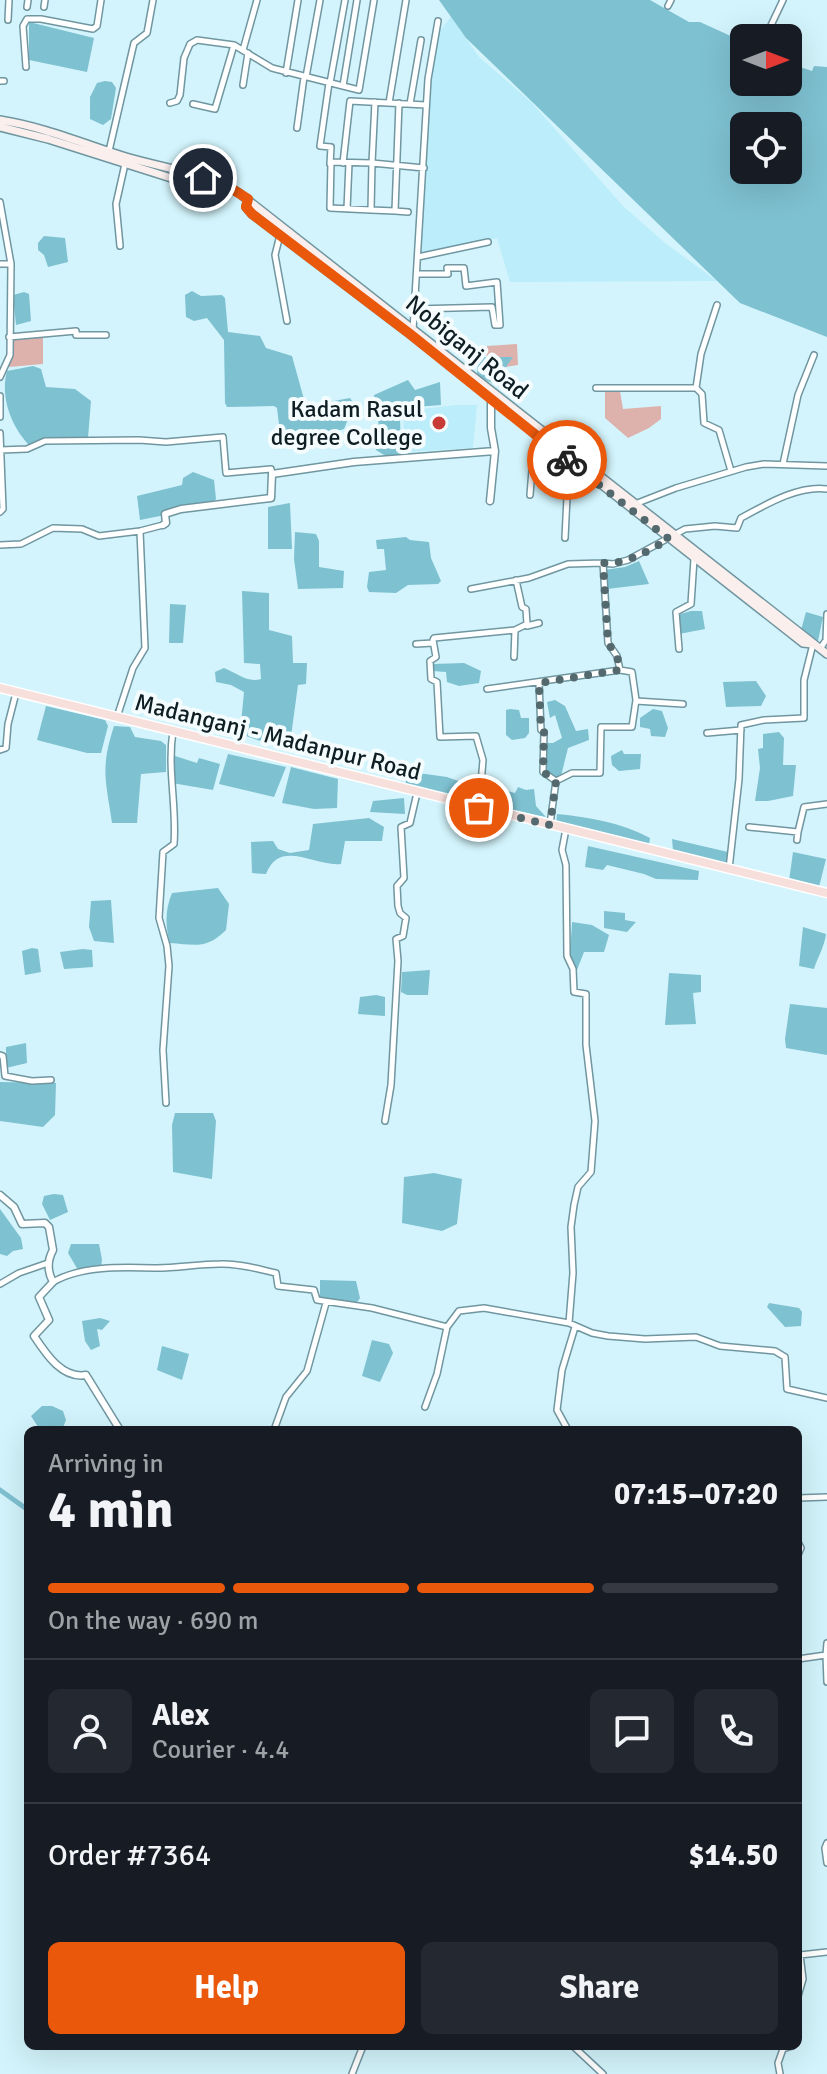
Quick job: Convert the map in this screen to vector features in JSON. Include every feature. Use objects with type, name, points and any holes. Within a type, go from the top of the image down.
[{"type":"main road","points":[[0,120],[39,128],[152,168]]},
{"type":"main road","points":[[0,127],[125,164],[152,168]]},
{"type":"main road","name":"Nobiganj Road","points":[[152,168],[226,185],[248,199],[491,396],[820,649]]},
{"type":"main road","name":"Nobiganj Road","points":[[248,199],[248,210],[412,332]]},
{"type":"main road","name":"Nobiganj Road","points":[[491,396],[576,467],[632,506]]},
{"type":"main road","name":"Nobiganj Road","points":[[672,537],[694,559],[803,643],[820,649]]},
{"type":"main road","name":"Madanganj - Madanpur Road","points":[[0,688],[417,793],[729,866],[827,893]]},
{"type":"street","points":[[8,20],[9,0]]},
{"type":"street","points":[[26,67],[23,26],[27,19],[93,29],[97,26],[101,0]]},
{"type":"street","points":[[109,151],[134,43],[147,33],[153,0]]},
{"type":"street","points":[[243,85],[245,52],[257,0]]},
{"type":"street","points":[[286,73],[298,0]]},
{"type":"street","points":[[297,128],[320,0]]},
{"type":"street","points":[[345,0],[320,146],[331,147],[329,207],[408,212]]},
{"type":"street","points":[[343,86],[357,0]]},
{"type":"street","points":[[359,101],[374,0]]},
{"type":"street","points":[[389,103],[406,0]]},
{"type":"street","points":[[772,24],[783,0]]},
{"type":"street","points":[[412,332],[428,79],[438,21]]},
{"type":"street","points":[[410,104],[421,40]]},
{"type":"street","points":[[170,103],[177,101],[180,95],[184,58],[194,41],[234,45],[286,73],[359,90]]},
{"type":"street","points":[[193,104],[215,109],[234,45]]},
{"type":"street","points":[[347,209],[350,101],[426,105]]},
{"type":"street","points":[[371,210],[375,102]]},
{"type":"street","points":[[395,211],[399,103]]},
{"type":"street","points":[[330,164],[372,163],[424,168]]},
{"type":"street","points":[[120,246],[116,204],[125,164]]},
{"type":"street","points":[[0,202],[11,264],[10,355],[0,377]]},
{"type":"street","points":[[280,235],[275,255],[287,321]]},
{"type":"street","points":[[418,257],[488,242]]},
{"type":"street","points":[[0,264],[11,264]]},
{"type":"street","points":[[415,309],[492,307],[495,325],[500,325],[497,282],[466,286],[464,268],[447,268],[448,274],[417,274]]},
{"type":"street","points":[[696,388],[701,354],[717,305]]},
{"type":"street","points":[[9,337],[76,331],[76,335],[106,335]]},
{"type":"street","points":[[783,464],[803,379],[814,355]]},
{"type":"street","points":[[596,388],[696,388],[702,394],[704,423],[719,430],[731,471]]},
{"type":"street","points":[[0,396],[0,417]]},
{"type":"street","points":[[490,501],[495,451],[491,396]]},
{"type":"street","points":[[0,433],[4,497],[0,512]]},
{"type":"street","points":[[0,450],[27,449],[45,441],[166,442],[223,437],[226,473],[271,469],[272,474],[271,498],[181,509],[165,514],[166,523],[163,525],[140,531],[99,536],[82,529],[53,528],[21,544],[0,545]]},
{"type":"street","points":[[530,495],[532,470],[542,440]]},
{"type":"street","points":[[272,474],[354,462],[495,451]]},
{"type":"street","points":[[632,506],[731,471],[764,464],[827,466]]},
{"type":"street","points":[[565,538],[567,497],[576,467]]},
{"type":"street","points":[[471,589],[516,580],[568,564],[613,564],[628,560],[685,529],[737,528],[743,517],[771,503],[801,491],[827,489]]},
{"type":"street","points":[[117,717],[133,668],[145,648],[140,531]]},
{"type":"street","points":[[679,649],[676,612],[691,604],[694,559]]},
{"type":"street","points":[[603,563],[608,643],[617,656],[620,670]]},
{"type":"street","points":[[516,580],[522,607],[526,609],[527,626]]},
{"type":"street","points":[[729,866],[743,723],[804,718],[804,680],[826,640],[827,614]]},
{"type":"street","points":[[479,808],[483,760],[476,736],[439,735],[437,683],[431,680],[430,661],[436,657],[434,638],[515,630],[539,623]]},
{"type":"street","points":[[514,657],[515,630]]},
{"type":"street","points":[[416,644],[433,643]]},
{"type":"street","points":[[487,689],[620,670],[632,672],[636,701],[632,727],[601,727],[600,773],[572,773],[556,781]]},
{"type":"street","points":[[539,683],[541,730],[544,732],[543,772],[556,781]]},
{"type":"street","points":[[0,750],[6,748],[16,692]]},
{"type":"street","points":[[636,701],[683,704]]},
{"type":"street","points":[[166,1103],[163,1038],[169,966],[159,918],[163,852],[174,844],[175,833],[169,757],[173,730]]},
{"type":"street","points":[[707,733],[741,730]]},
{"type":"street","points":[[550,825],[556,781]]},
{"type":"street","points":[[385,1121],[391,1085],[398,961],[396,939],[403,936],[406,918],[398,906],[397,886],[404,878],[401,827],[410,823],[417,793]]},
{"type":"street","points":[[797,840],[804,807],[827,804]]},
{"type":"street","points":[[749,827],[798,832]]},
{"type":"street","points":[[566,829],[562,850],[568,897],[567,956],[573,969],[574,992],[586,994],[586,1045],[595,1121],[591,1172],[578,1187],[571,1227],[572,1325],[557,1410],[566,1426]]},
{"type":"street","points":[[0,1055],[3,1056],[5,1076],[32,1081],[51,1080]]},
{"type":"street","points":[[0,1195],[14,1207],[22,1224],[48,1224],[53,1250],[48,1263],[53,1282]]},
{"type":"street","points":[[0,1284],[19,1273],[48,1263]]},
{"type":"street","points":[[118,1426],[86,1375],[75,1376],[54,1363],[33,1334],[49,1320],[39,1297],[53,1282],[80,1271],[105,1270],[112,1266],[155,1268],[224,1263],[276,1273],[278,1286],[314,1290],[317,1300],[326,1303],[372,1308],[447,1327]]},
{"type":"street","points":[[275,1426],[286,1397],[307,1371],[326,1303]]},
{"type":"street","points":[[425,1407],[437,1374],[447,1327],[459,1311],[484,1308],[572,1325],[608,1336],[645,1339],[696,1337],[720,1346],[775,1351],[785,1357],[787,1389],[827,1398]]},
{"type":"street","points":[[802,1498],[827,1497]]},
{"type":"street","points":[[827,1643],[827,1682]]},
{"type":"street","points":[[802,1658],[826,1655]]},
{"type":"street","points":[[827,1843],[827,1863]]},
{"type":"street","points":[[802,1955],[827,1952]]},
{"type":"street","points":[[352,2074],[361,2050]]},
{"type":"street","points":[[577,2050],[603,2074]]},
{"type":"street","points":[[780,2074],[779,2056],[782,2050]]},
{"type":"shaded area","points":[[439,0],[650,0],[689,22],[700,22],[730,36],[730,96],[802,96],[802,68],[812,71],[814,66],[827,67],[827,337],[740,303],[466,38]]},
{"type":"shaded area","points":[[451,17],[479,57],[531,102],[623,206],[665,243],[717,281],[510,282],[497,238],[418,257],[429,81],[435,37]]},
{"type":"shaded area","points":[[29,22],[94,38],[87,72],[29,60]]},
{"type":"shaded area","points":[[112,82],[116,88],[111,119],[103,125],[90,119],[90,97],[97,83]]},
{"type":"shaded area","points":[[44,236],[65,238],[68,262],[48,267],[44,255],[38,250],[38,243]]},
{"type":"shaded area","points":[[192,291],[201,296],[222,295],[225,298],[228,332],[260,336],[266,348],[292,356],[305,403],[312,405],[350,398],[354,404],[344,429],[327,434],[284,434],[280,433],[277,408],[274,406],[227,407],[224,340],[207,318],[194,321],[186,317],[185,295]]},
{"type":"shaded area","points":[[29,294],[31,321],[16,325],[13,295]]},
{"type":"shaded area","points":[[43,336],[43,364],[9,367],[12,337]]},
{"type":"shaded area","points":[[517,344],[518,365],[486,370],[487,346]]},
{"type":"shaded area","points":[[478,357],[513,357],[494,384],[477,376]]},
{"type":"shaded area","points":[[33,366],[41,369],[46,387],[75,389],[91,401],[88,438],[46,438],[29,445],[12,420],[6,401],[5,381],[7,371]]},
{"type":"shaded area","points":[[408,380],[415,390],[440,382],[441,405],[402,408],[401,456],[384,455],[376,450],[374,442],[380,433],[374,395]]},
{"type":"shaded area","points":[[620,391],[623,409],[661,406],[661,419],[628,438],[605,418],[605,392]]},
{"type":"shaded area","name":"Kadam Rasul degree College","points":[[477,405],[473,448],[405,452],[403,411]]},
{"type":"shaded area","points":[[193,472],[214,480],[216,499],[209,507],[140,520],[137,496],[182,485],[183,478]]},
{"type":"shaded area","points":[[290,503],[292,549],[268,549],[268,507]]},
{"type":"shaded area","points":[[295,532],[316,534],[319,567],[344,571],[343,588],[298,589],[294,559]]},
{"type":"shaded area","points":[[406,537],[429,542],[431,558],[441,581],[438,584],[408,585],[396,593],[369,592],[369,572],[386,570],[384,549],[377,549],[376,540]]},
{"type":"shaded area","points":[[639,561],[649,584],[607,589],[604,570]]},
{"type":"shaded area","points":[[242,591],[269,593],[269,630],[292,636],[293,663],[307,663],[306,684],[298,685],[289,751],[240,734],[244,692],[216,682],[215,672],[224,668],[247,679],[261,679],[260,664],[244,663]]},
{"type":"shaded area","points":[[170,604],[186,605],[183,643],[169,643]]},
{"type":"shaded area","points":[[702,611],[705,629],[679,634],[677,615]]},
{"type":"shaded area","points":[[806,612],[823,617],[818,641],[801,630]]},
{"type":"shaded area","points":[[464,663],[481,671],[479,683],[459,686],[447,682],[446,672],[433,671],[433,664]]},
{"type":"shaded area","points":[[756,681],[766,696],[761,706],[726,707],[723,682]]},
{"type":"shaded area","points":[[555,700],[565,706],[576,731],[588,729],[589,740],[568,748],[561,776],[555,780],[544,773],[545,743],[562,738],[555,715],[550,718],[547,702]]},
{"type":"shaded area","points":[[46,706],[105,720],[108,726],[101,753],[87,753],[37,740]]},
{"type":"shaded area","points":[[653,709],[662,711],[668,728],[665,737],[651,736],[650,729],[640,727],[640,718]]},
{"type":"shaded area","points":[[506,710],[519,710],[521,718],[529,718],[529,733],[525,738],[512,740],[506,735]]},
{"type":"shaded area","points":[[114,726],[130,727],[135,737],[161,741],[166,745],[166,772],[141,774],[137,823],[112,823],[106,765]]},
{"type":"shaded area","points":[[779,732],[784,738],[783,765],[796,765],[793,796],[755,801],[760,768],[758,749],[763,748],[763,734]]},
{"type":"shaded area","points":[[622,750],[624,754],[641,754],[640,769],[619,771],[612,765],[611,756]]},
{"type":"shaded area","points":[[228,754],[286,767],[274,797],[219,784]]},
{"type":"shaded area","points":[[172,755],[197,763],[199,758],[220,764],[213,790],[172,783]]},
{"type":"shaded area","points":[[291,767],[338,779],[337,808],[314,809],[282,803]]},
{"type":"shaded area","points":[[407,774],[447,777],[478,788],[477,804],[405,786]]},
{"type":"shaded area","points":[[483,785],[515,793],[518,787],[534,789],[536,806],[546,817],[482,804]]},
{"type":"shaded area","points":[[404,798],[405,814],[370,812],[373,801]]},
{"type":"shaded area","points":[[557,814],[628,828],[650,838],[649,845],[556,824]]},
{"type":"shaded area","points":[[369,818],[384,827],[382,841],[345,841],[341,864],[289,856],[272,863],[266,874],[252,873],[251,842],[273,841],[278,849],[290,853],[309,850],[313,824]]},
{"type":"shaded area","points":[[672,839],[728,852],[725,866],[673,850]]},
{"type":"shaded area","points":[[588,846],[699,871],[698,880],[656,879],[607,865],[603,870],[585,867]]},
{"type":"shaded area","points":[[793,852],[826,859],[819,887],[789,881]]},
{"type":"shaded area","points":[[218,888],[229,904],[226,930],[207,943],[170,943],[166,918],[172,893]]},
{"type":"shaded area","points":[[111,900],[114,943],[94,941],[89,927],[91,901]]},
{"type":"shaded area","points":[[604,911],[625,913],[625,920],[636,922],[627,932],[604,928]]},
{"type":"shaded area","points":[[572,922],[592,925],[609,935],[604,952],[584,952],[577,970],[571,954]]},
{"type":"shaded area","points":[[803,927],[826,934],[814,969],[799,966]]},
{"type":"shaded area","points":[[38,949],[41,972],[25,975],[22,951]]},
{"type":"shaded area","points":[[92,950],[93,967],[64,969],[60,952]]},
{"type":"shaded area","points":[[430,970],[428,995],[401,992],[402,972]]},
{"type":"shaded area","points":[[669,973],[701,975],[701,992],[693,993],[696,1024],[665,1025]]},
{"type":"shaded area","points":[[360,997],[385,997],[385,1016],[358,1014]]},
{"type":"shaded area","points":[[790,1004],[827,1008],[827,1055],[786,1048]]},
{"type":"shaded area","points":[[26,1043],[27,1063],[6,1068],[6,1047]]},
{"type":"shaded area","points":[[0,1082],[56,1083],[55,1115],[43,1127],[0,1121]]},
{"type":"shaded area","points":[[175,1113],[213,1113],[216,1121],[212,1179],[173,1172],[172,1125]]},
{"type":"shaded area","points":[[434,1173],[462,1179],[457,1224],[442,1231],[402,1223],[404,1177]]},
{"type":"shaded area","points":[[63,1195],[68,1212],[50,1220],[42,1204],[44,1196]]},
{"type":"shaded area","points":[[0,1209],[21,1238],[23,1249],[7,1256],[0,1254]]},
{"type":"shaded area","points":[[71,1244],[99,1244],[101,1268],[78,1270],[68,1253]]},
{"type":"shaded area","points":[[320,1280],[356,1281],[360,1298],[356,1304],[320,1298]]},
{"type":"shaded area","points":[[769,1303],[799,1308],[802,1312],[801,1326],[785,1327],[767,1307]]},
{"type":"shaded area","points":[[100,1318],[110,1321],[102,1330],[97,1329],[100,1346],[91,1350],[85,1341],[82,1321]]},
{"type":"shaded area","points":[[372,1340],[389,1344],[393,1353],[380,1382],[362,1376]]},
{"type":"shaded area","points":[[162,1346],[189,1354],[182,1380],[157,1370]]},
{"type":"shaded area","points":[[42,1406],[52,1406],[63,1411],[66,1420],[64,1426],[37,1426],[31,1416]]},
{"type":"waterway","points":[[0,1490],[24,1507]]},
{"type":"way so far","points":[[479,808],[550,825],[556,781],[543,772],[544,732],[541,730],[539,683],[620,670],[617,656],[608,643],[603,563],[628,560],[669,539],[567,460]]},
{"type":"place","name":"Kadam Rasul degree College","points":[[439,423]]},
{"type":"route","points":[[203,178],[226,185],[248,199],[246,207],[252,214],[410,334],[567,460]]}]
